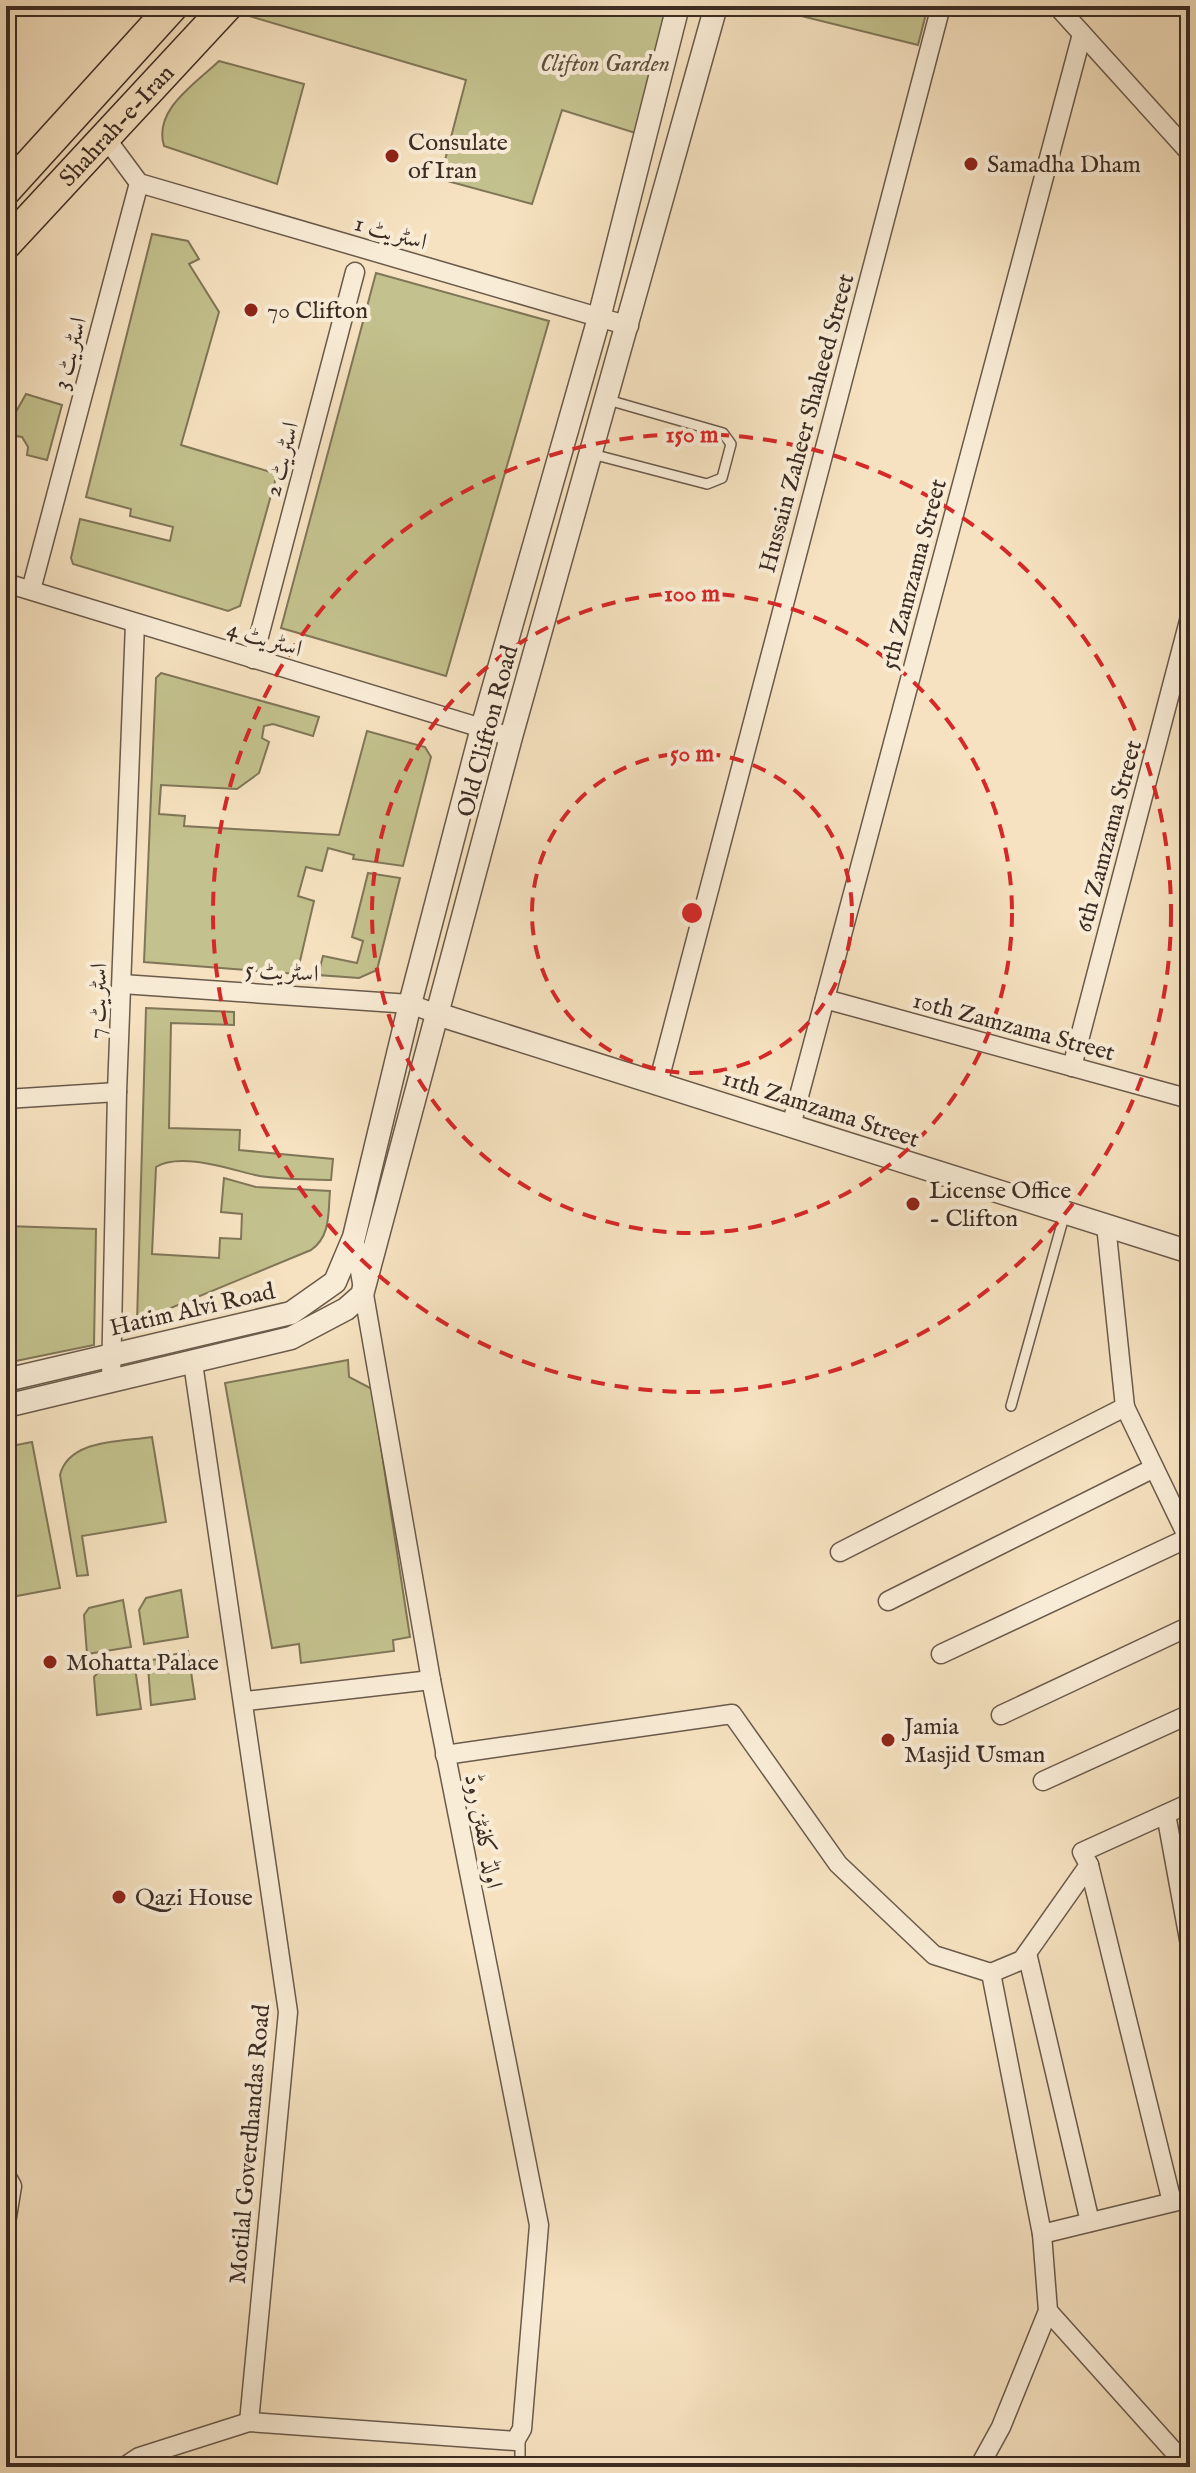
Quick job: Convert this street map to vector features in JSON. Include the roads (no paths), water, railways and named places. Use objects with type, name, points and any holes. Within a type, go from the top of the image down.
[{"type":"main road","name":"Shahrah-e-Iran","points":[[6,190],[173,6]]},
{"type":"main road","name":"Shahrah-e-Iran","points":[[6,244],[227,6]]},
{"type":"main road","points":[[132,52],[160,78]]},
{"type":"street","name":"Old Clifton Road","points":[[354,1237],[410,1004],[482,728],[599,318],[678,6]]},
{"type":"street","name":"Old Clifton Road","points":[[362,1295],[511,737],[629,326],[716,6]]},
{"type":"street","name":"Hussain Zaheer Shaheed Street","points":[[658,1084],[941,6]]},
{"type":"street","points":[[1057,6],[1190,153]]},
{"type":"street","name":"5th Zamzama Street","points":[[791,1126],[1082,34]]},
{"type":"street","points":[[105,137],[139,183]]},
{"type":"street","name":"اسٹریٹ 1","points":[[139,183],[629,326]]},
{"type":"street","name":"اسٹریٹ 3","points":[[31,590],[139,183]]},
{"type":"street","name":"اسٹریٹ 2","points":[[253,659],[355,272]]},
{"type":"street","name":"اسٹریٹ 4","points":[[6,583],[511,737]]},
{"type":"street","name":"6th Zamzama Street","points":[[1072,1067],[1190,617]]},
{"type":"street","name":"اسٹریٹ 7","points":[[111,1381],[117,1092],[135,623]]},
{"type":"street","name":"اسٹریٹ 5","points":[[122,984],[410,1004],[437,1014]]},
{"type":"street","name":"10th Zamzama Street","points":[[825,999],[1190,1099]]},
{"type":"street","name":"11th Zamzama Street","points":[[437,1014],[1190,1252]]},
{"type":"street","points":[[6,1099],[117,1092]]},
{"type":"street","points":[[941,1654],[1189,1540],[1125,1407],[1106,1225]]},
{"type":"street","name":"اولڈ کلفٹن روڈ","points":[[354,1237],[445,1755],[539,2225],[520,2436]]},
{"type":"street","name":"Hatim Alvi Road","points":[[6,1380],[291,1313],[335,1282],[354,1237]]},
{"type":"street","points":[[6,1406],[193,1363],[309,1331],[346,1309],[362,1295]]},
{"type":"street","name":"Motilal Goverdhandas Road","points":[[193,1363],[246,1701],[288,2012],[249,2422]]},
{"type":"street","points":[[840,1552],[1125,1407]]},
{"type":"street","points":[[888,1601],[1154,1468]]},
{"type":"street","points":[[1001,1715],[1190,1626]]},
{"type":"street","points":[[246,1701],[431,1680]]},
{"type":"street","points":[[445,1755],[732,1714],[838,1864],[934,1955],[991,1973],[1022,1960],[1089,1865]]},
{"type":"street","points":[[1043,1781],[1190,1714]]},
{"type":"street","points":[[1042,2234],[1181,2200],[1089,1865],[1082,1852],[1190,1803]]},
{"type":"street","points":[[1166,1814],[1190,1945]]},
{"type":"street","points":[[1027,1953],[1090,2222]]},
{"type":"street","points":[[979,2467],[1001,2427],[1048,2311],[1042,2234],[991,1973]]},
{"type":"street","points":[[6,2175],[12,2186],[6,2223]]},
{"type":"street","points":[[1048,2311],[1188,2467]]},
{"type":"street","points":[[124,2467],[139,2457],[249,2422],[515,2441],[520,2436]]},
{"type":"lane","points":[[592,454],[707,484],[722,478],[731,444],[723,433],[608,400]]},
{"type":"lane","points":[[1011,1406],[1065,1213]]},
{"type":"lane","points":[[520,2436],[520,2467]]},
{"type":"place","name":"Consulate of Iran","points":[[392,156]]},
{"type":"place","name":"Samadha Dham","points":[[971,164]]},
{"type":"place","name":"70 Clifton","points":[[251,310]]},
{"type":"place","name":"License Office - Clifton","points":[[913,1204]]},
{"type":"place","name":"Mohatta Palace","points":[[50,1662]]},
{"type":"place","name":"Jamia Masjid Usman","points":[[888,1740]]},
{"type":"place","name":"Qazi House","points":[[119,1897]]},
{"type":"park label","name":"Clifton Garden","points":[[605,63]]}]
